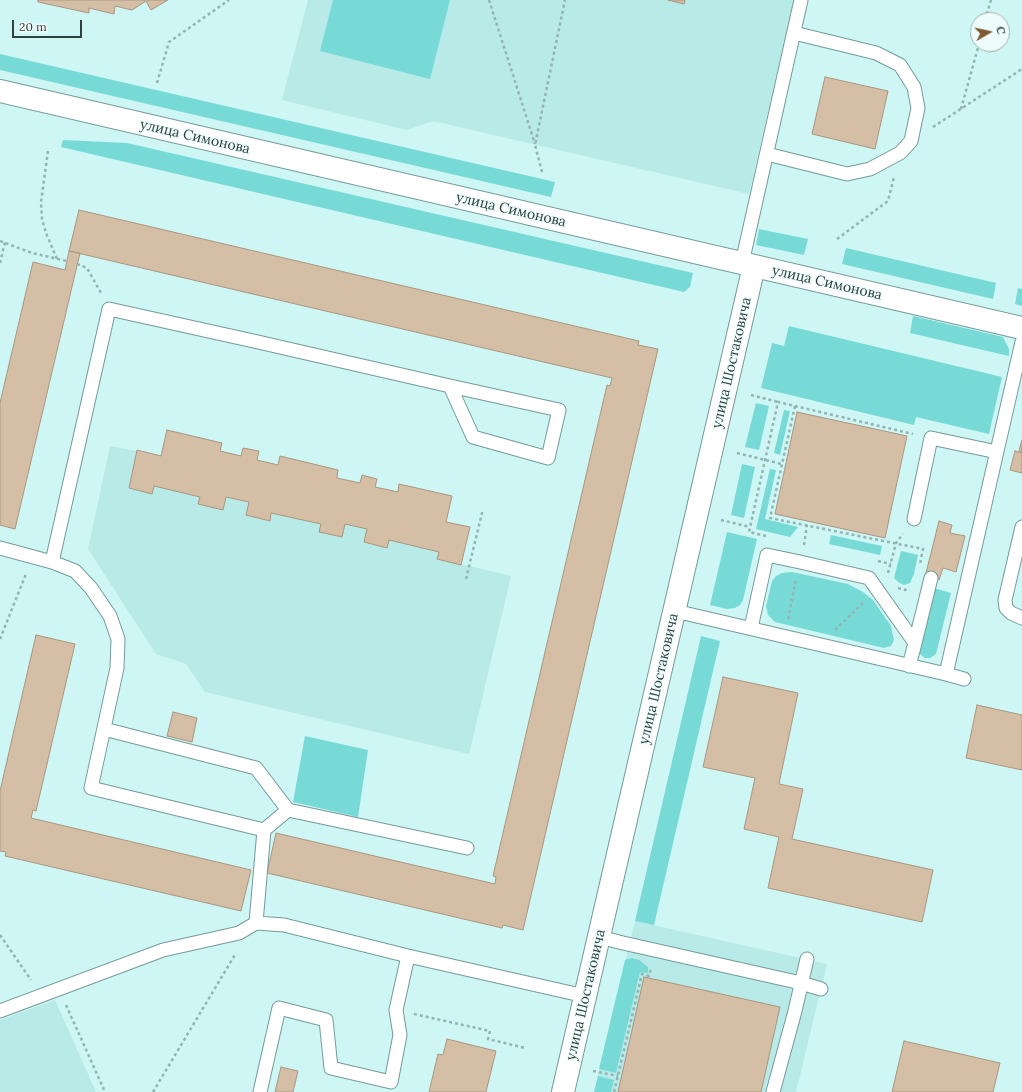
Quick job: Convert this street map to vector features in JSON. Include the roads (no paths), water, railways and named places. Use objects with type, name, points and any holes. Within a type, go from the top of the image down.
[{"type":"street","name":"улица Симонова","points":[[0,91],[1022,328]]},
{"type":"street","name":"улица Шостаковича","points":[[563,1092],[675,610],[748,265]]},
{"type":"lane","points":[[748,265],[767,154],[801,0]]},
{"type":"lane","points":[[767,154],[847,174],[870,169],[900,153],[912,141],[918,108],[914,87],[900,65],[876,53],[794,33]]},
{"type":"lane","points":[[52,562],[109,309],[559,410],[548,458],[473,437],[450,386]]},
{"type":"lane","points":[[946,674],[1022,342]]},
{"type":"lane","points":[[914,518],[932,438],[997,452]]},
{"type":"lane","points":[[1022,527],[1005,600],[1006,608],[1011,613],[1022,618]]},
{"type":"lane","points":[[0,548],[33,556],[75,571],[91,588],[110,616],[118,639],[117,668],[91,788],[264,830]]},
{"type":"lane","points":[[751,628],[767,555],[869,578],[915,643]]},
{"type":"lane","points":[[909,666],[931,578]]},
{"type":"lane","points":[[675,610],[964,679]]},
{"type":"lane","points":[[104,729],[256,768],[288,810],[467,848]]},
{"type":"lane","points":[[256,923],[264,830],[288,810]]},
{"type":"lane","points":[[0,1011],[163,950],[239,933],[256,923],[284,925],[408,956],[585,996]]},
{"type":"lane","points":[[599,937],[801,983],[821,989]]},
{"type":"lane","points":[[260,1092],[279,1008],[326,1020],[332,1068],[391,1082],[400,1035],[396,1010],[408,956]]},
{"type":"lane","points":[[773,1092],[795,1011],[807,959]]}]
